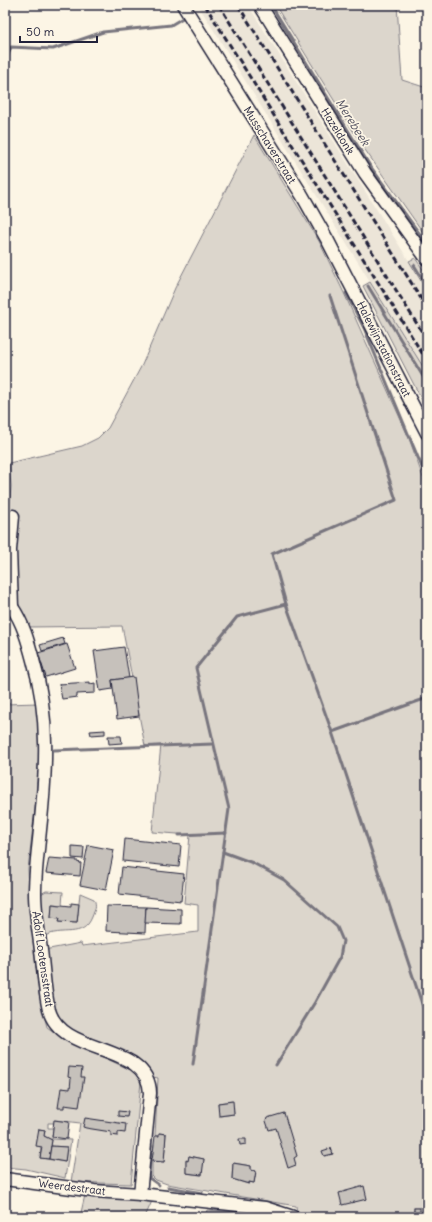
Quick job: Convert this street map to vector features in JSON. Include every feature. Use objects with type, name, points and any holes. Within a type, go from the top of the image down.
[{"type":"street","name":"Musschaverstraat","points":[[183,5],[302,195],[352,287]]},
{"type":"street","name":"Hazeldonk","points":[[260,5],[364,174],[425,256]]},
{"type":"street","name":"Halewijnstationstraat","points":[[352,287],[427,433]]},
{"type":"street","points":[[8,608],[13,516]]},
{"type":"street","name":"Adolf Lootensstraat","points":[[8,608],[18,617],[26,636],[42,694],[46,723],[46,770],[35,893],[50,1011],[61,1029],[75,1039],[125,1059],[141,1068],[147,1076],[150,1083],[150,1093],[140,1194]]},
{"type":"street","name":"Weerdestraat","points":[[5,1179],[94,1191],[140,1194]]},
{"type":"street","points":[[140,1194],[265,1208],[293,1217]]},
{"type":"shaded area","points":[[198,5],[248,5],[409,261],[427,291],[427,373]]},
{"type":"shaded area","points":[[275,5],[397,5],[402,80],[427,88],[427,238],[363,147]]},
{"type":"shaded area","points":[[254,135],[319,241],[409,438],[427,489],[427,1217],[420,1217],[419,1208],[414,1208],[414,1217],[304,1217],[297,1214],[296,1206],[167,1184],[156,1180],[152,1176],[152,1161],[164,1162],[166,1134],[159,1133],[159,1136],[155,1136],[158,1078],[153,1077],[140,1063],[65,1027],[55,1015],[44,950],[81,943],[82,946],[198,932],[198,905],[184,903],[190,835],[152,832],[161,745],[145,746],[122,626],[28,627],[17,603],[14,557],[17,511],[9,511],[11,486],[9,463],[82,446],[98,438],[108,428],[142,365],[175,288]],"holes":[[[232,1101],[234,1114],[220,1116],[218,1103]],[[189,1156],[204,1159],[201,1175],[186,1173],[186,1161],[188,1161]],[[233,1163],[251,1166],[251,1170],[256,1171],[254,1183],[249,1182],[248,1184],[232,1179]]]},
{"type":"shaded area","points":[[415,258],[427,275],[427,291],[409,261]]},
{"type":"shaded area","points":[[370,282],[427,373],[427,410],[363,286]]},
{"type":"shaded area","points":[[38,703],[40,739],[35,809],[28,869],[31,921],[39,994],[47,1027],[64,1039],[133,1071],[141,1082],[131,1184],[71,1182],[80,1123],[55,1120],[54,1123],[48,1123],[48,1128],[53,1128],[52,1139],[71,1140],[65,1178],[26,1169],[5,1167],[5,704]],"holes":[[[39,1129],[45,1130],[44,1136],[52,1140],[51,1146],[67,1147],[65,1162],[40,1158],[41,1147]]]},
{"type":"shaded area","points":[[46,891],[63,892],[62,905],[52,904],[51,918],[59,919],[59,922],[77,923],[80,893],[94,899],[95,908],[88,924],[78,931],[57,932],[43,937],[41,894]]},
{"type":"shaded area","points":[[85,1195],[152,1201],[145,1217],[80,1217]]},
{"type":"shaded area","points":[[207,1210],[260,1213],[270,1217],[205,1217]]},
{"type":"building","points":[[63,638],[65,644],[42,651],[40,645]]},
{"type":"building","points":[[67,644],[75,668],[46,677],[38,653]]},
{"type":"building","points":[[124,647],[129,678],[112,680],[113,689],[100,691],[94,651]]},
{"type":"building","points":[[134,677],[139,716],[117,719],[112,680]]},
{"type":"building","points":[[90,682],[90,684],[95,683],[95,693],[77,694],[77,697],[62,699],[59,684]]},
{"type":"building","points":[[105,730],[105,734],[91,735],[90,731]]},
{"type":"building","points":[[108,736],[121,736],[122,743],[109,744]]},
{"type":"building","points":[[125,839],[181,845],[179,867],[123,861]]},
{"type":"building","points":[[88,845],[114,850],[106,890],[80,885]]},
{"type":"building","points":[[72,846],[84,847],[83,859],[72,858]]},
{"type":"building","points":[[49,858],[77,860],[77,862],[81,863],[80,876],[46,873]]},
{"type":"building","points":[[122,867],[184,874],[181,901],[119,894]]},
{"type":"building","points":[[71,903],[79,904],[77,923],[58,922],[59,919],[51,918],[52,904],[71,906]]},
{"type":"building","points":[[107,906],[146,907],[145,933],[106,931]]},
{"type":"building","points":[[146,907],[181,909],[181,924],[145,923]]},
{"type":"building","points":[[69,1067],[82,1068],[81,1077],[84,1077],[79,1107],[64,1105],[64,1108],[58,1108],[61,1088],[70,1089],[71,1078],[68,1077]]},
{"type":"building","points":[[233,1101],[234,1114],[219,1116],[218,1103]]},
{"type":"building","points":[[118,1111],[128,1112],[127,1117],[118,1116]]},
{"type":"building","points":[[284,1113],[297,1156],[294,1158],[296,1165],[288,1168],[276,1128],[269,1130],[266,1121],[267,1118]]},
{"type":"building","points":[[85,1118],[126,1124],[125,1133],[118,1132],[118,1136],[111,1135],[111,1132],[83,1127]]},
{"type":"building","points":[[54,1120],[69,1122],[67,1139],[52,1137]]},
{"type":"building","points":[[39,1129],[45,1130],[44,1136],[52,1140],[49,1159],[40,1158],[42,1147],[36,1146]]},
{"type":"building","points":[[159,1133],[166,1134],[164,1162],[152,1161],[155,1136],[159,1136]]},
{"type":"building","points":[[239,1139],[246,1139],[246,1144],[240,1145]]},
{"type":"building","points":[[51,1146],[67,1147],[65,1162],[49,1159]]},
{"type":"building","points":[[331,1148],[333,1154],[324,1156],[322,1151]]},
{"type":"building","points":[[189,1156],[204,1159],[202,1175],[186,1173],[186,1160],[188,1161]]},
{"type":"building","points":[[233,1163],[251,1166],[251,1170],[256,1171],[254,1183],[249,1182],[249,1184],[232,1179]]},
{"type":"building","points":[[364,1186],[367,1199],[342,1205],[339,1193]]},
{"type":"building","points":[[414,1208],[420,1208],[420,1217],[414,1217]]},
{"type":"waterway","name":"Merebeek","points":[[271,5],[370,166],[427,244]]},
{"type":"waterway","name":"Merebeek","points":[[5,63],[11,47],[53,49],[103,32],[171,25],[186,16]]},
{"type":"waterway","points":[[414,265],[427,286]]},
{"type":"waterway","points":[[368,286],[427,383]]},
{"type":"waterway","points":[[346,293],[364,328],[427,479]]},
{"type":"waterway","points":[[193,1064],[229,809],[196,668],[237,617],[286,604],[272,554],[396,500],[330,296]]},
{"type":"waterway","points":[[286,604],[332,732],[427,1019]]},
{"type":"waterway","points":[[332,732],[427,698]]},
{"type":"waterway","points":[[54,750],[213,744]]},
{"type":"waterway","points":[[179,835],[226,833]]},
{"type":"waterway","points":[[223,852],[253,863],[284,880],[337,927],[343,941],[340,957],[315,1002],[276,1065]]},
{"type":"waterway","points":[[151,1146],[149,1178],[159,1185]]},
{"type":"waterway","points":[[168,1187],[202,1193]]},
{"type":"railway","points":[[205,5],[427,361]]},
{"type":"railway","points":[[219,5],[427,340]]},
{"type":"railway","points":[[238,5],[427,308]]}]
